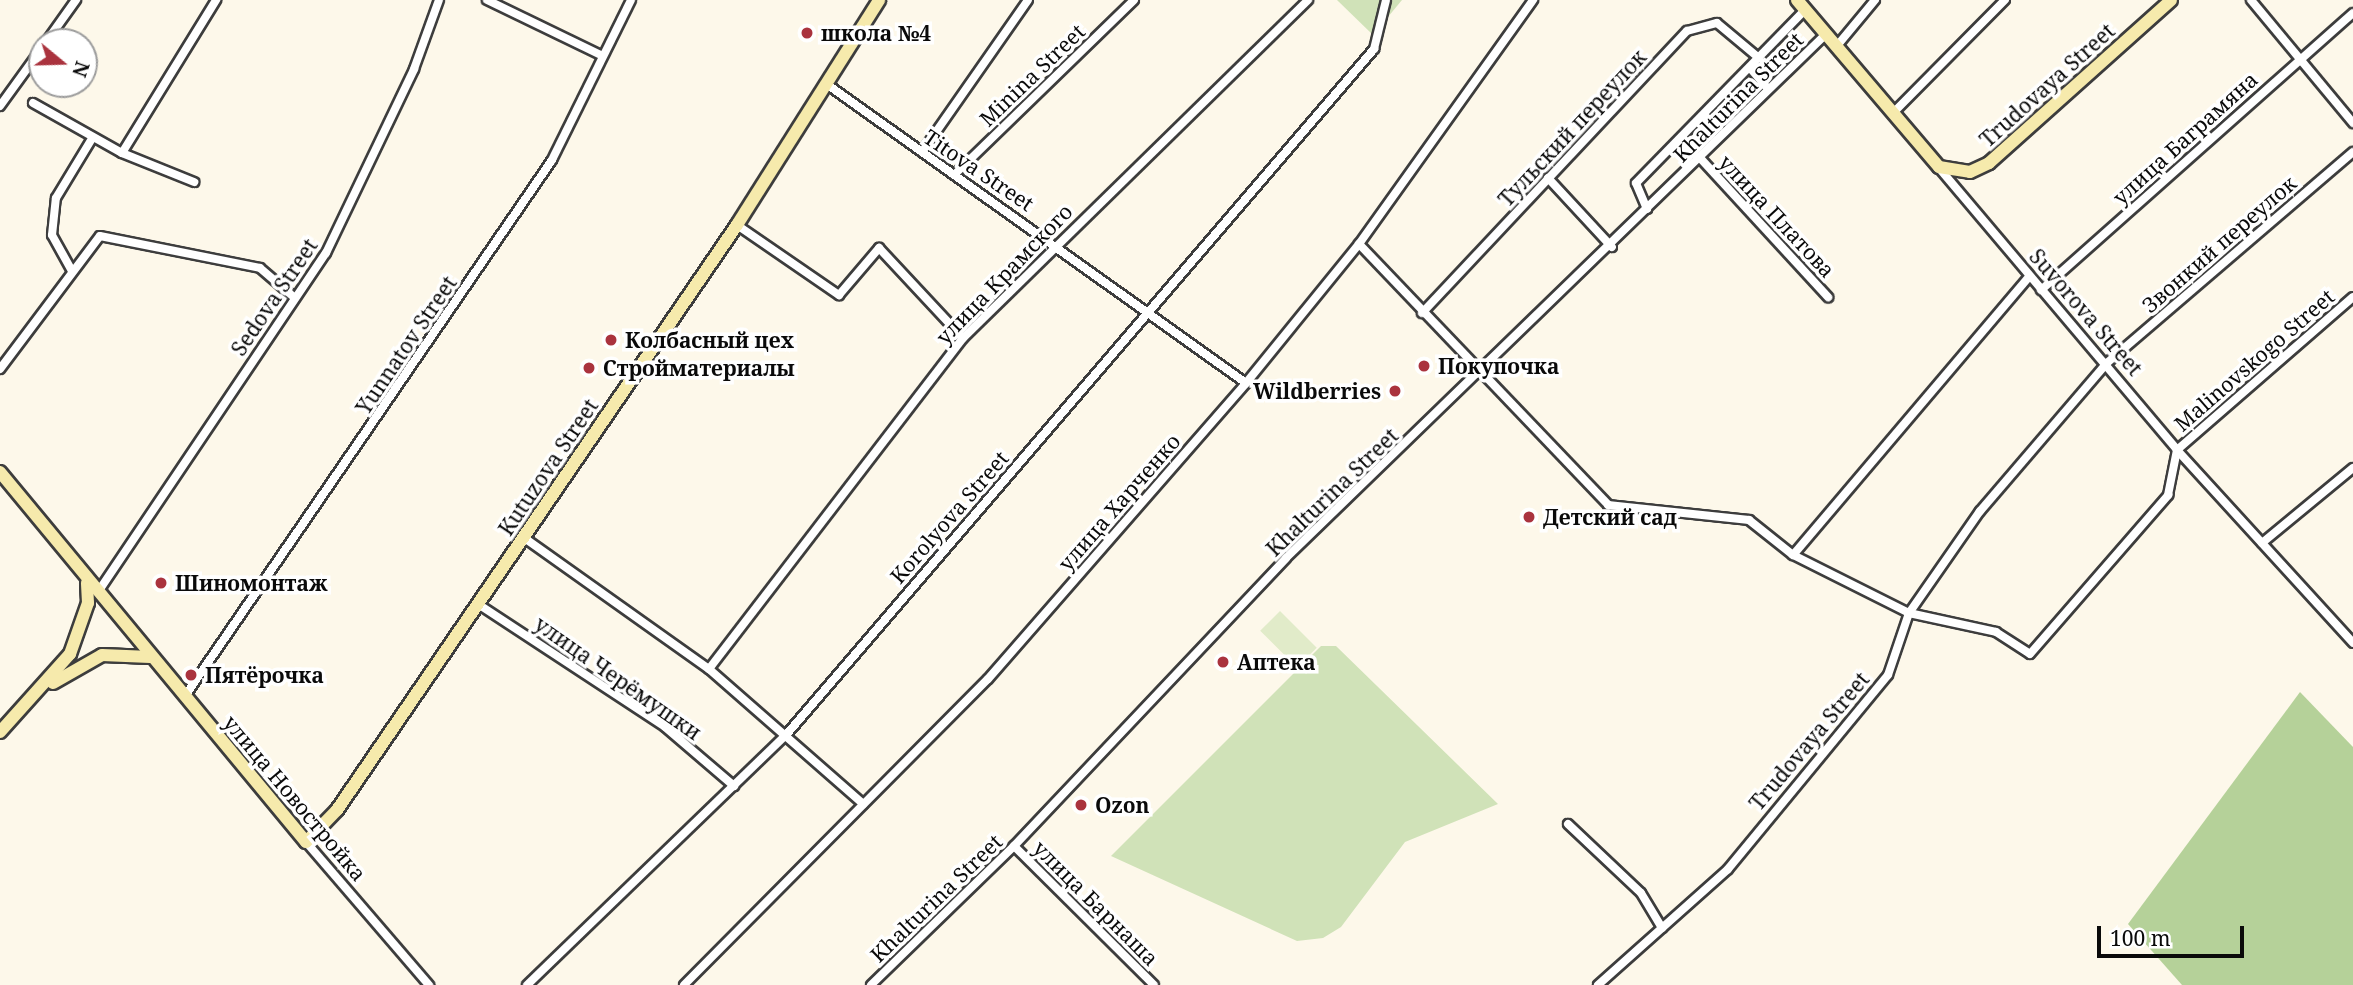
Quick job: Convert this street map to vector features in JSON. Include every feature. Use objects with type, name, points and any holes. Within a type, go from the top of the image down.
[{"type":"main road","name":"Kutuzova Street","points":[[306,842],[337,810],[737,225],[828,85],[879,0]]},
{"type":"main road","name":"Trudovaya Street","points":[[1939,167],[1970,172],[1989,163],[2171,0]]},
{"type":"main road","name":"Suvorova Street","points":[[1801,5],[1939,167]]},
{"type":"main road","name":"улица Новостройка","points":[[0,472],[87,583],[98,592],[306,842]]},
{"type":"main road","points":[[47,687],[81,627],[87,583]]},
{"type":"main road","points":[[0,732],[47,687],[102,655],[150,657]]},
{"type":"street","points":[[56,28],[76,0]]},
{"type":"street","points":[[122,153],[216,0]]},
{"type":"street","name":"Sedova Street","points":[[98,592],[326,253],[414,69],[439,0]]},
{"type":"street","points":[[487,0],[601,55]]},
{"type":"street","name":"Yunnatov Street","points":[[185,696],[552,160],[601,55],[631,0]]},
{"type":"street","points":[[922,152],[1028,0]]},
{"type":"street","name":"Minina Street","points":[[954,175],[1134,0]]},
{"type":"street","name":"улица Крамского","points":[[709,669],[963,338],[1056,243],[1308,0]]},
{"type":"street","name":"Korolyova Street","points":[[527,985],[786,735],[1374,50],[1386,0]]},
{"type":"street","name":"улица Харченко","points":[[684,985],[988,679],[1246,383],[1359,244],[1533,0]]},
{"type":"street","points":[[1836,47],[1875,0]]},
{"type":"street","points":[[1894,113],[2005,0]]},
{"type":"street","points":[[2250,0],[2303,56],[2353,123]]},
{"type":"street","points":[[1647,209],[1636,183],[1750,68],[1801,5]]},
{"type":"street","name":"улица Баграмяна","points":[[2041,290],[2353,13]]},
{"type":"street","name":"Тульский переулок","points":[[1422,313],[1687,31],[1717,23],[1759,58]]},
{"type":"street","name":"Khalturina Street","points":[[874,984],[1014,846],[1286,558],[1612,247],[1647,209],[1826,34]]},
{"type":"street","points":[[0,106],[28,67]]},
{"type":"street","points":[[1750,68],[1768,89]]},
{"type":"street","name":"Titova Street","points":[[828,85],[954,175],[1056,243],[1246,383]]},
{"type":"street","points":[[33,103],[122,153],[194,182]]},
{"type":"street","points":[[72,271],[52,235],[56,198],[93,137]]},
{"type":"street","name":"Звонкий переулок","points":[[1909,613],[1980,511],[2107,363],[2353,152]]},
{"type":"street","name":"улица Платова","points":[[1701,159],[1828,297]]},
{"type":"street","name":"Suvorova Street","points":[[1939,167],[2029,277],[2107,363],[2177,450],[2353,643]]},
{"type":"street","points":[[1548,178],[1612,247]]},
{"type":"street","points":[[737,225],[839,295],[879,248],[963,338]]},
{"type":"street","points":[[0,369],[100,236],[260,268],[295,298]]},
{"type":"street","points":[[1359,244],[1480,375],[1608,505],[1749,520],[1793,555],[1909,613],[1996,632],[2030,654],[2168,495],[2177,450]]},
{"type":"street","points":[[1793,555],[2029,277]]},
{"type":"street","name":"Malinovskogo Street","points":[[2177,450],[2353,297]]},
{"type":"street","points":[[2262,543],[2353,468]]},
{"type":"street","points":[[523,537],[709,669],[863,804]]},
{"type":"street","name":"улица Черёмушки","points":[[478,604],[665,727],[734,786]]},
{"type":"street","name":"Trudovaya Street","points":[[1598,985],[1728,869],[1888,675],[1909,613]]},
{"type":"street","points":[[1568,824],[1641,893],[1662,928]]},
{"type":"street","name":"улица Новостройка","points":[[306,842],[429,985]]},
{"type":"street","name":"улица Барнаша","points":[[1014,846],[1154,985]]},
{"type":"green space","points":[[1337,0],[1402,0],[1373,35]]},
{"type":"green space","points":[[1280,611],[1317,648],[1297,668],[1260,631]]},
{"type":"green space","points":[[1321,646],[1336,646],[1498,804],[1405,842],[1341,927],[1323,938],[1297,941],[1111,856]]},
{"type":"green space","points":[[2300,692],[2353,747],[2353,985],[2182,985],[2128,924]]},
{"type":"place","name":"школа №4","points":[[807,33]]},
{"type":"place","name":"Колбасный цех","points":[[611,340]]},
{"type":"place","name":"Покупочка","points":[[1424,366]]},
{"type":"place","name":"Стройматериалы","points":[[589,368]]},
{"type":"place","name":"Wildberries","points":[[1395,391]]},
{"type":"place","name":"Детский сад","points":[[1529,517]]},
{"type":"place","name":"Шиномонтаж","points":[[161,583]]},
{"type":"place","name":"Аптека","points":[[1223,662]]},
{"type":"place","name":"Пятёрочка","points":[[191,675]]},
{"type":"place","name":"Ozon","points":[[1081,805]]}]
